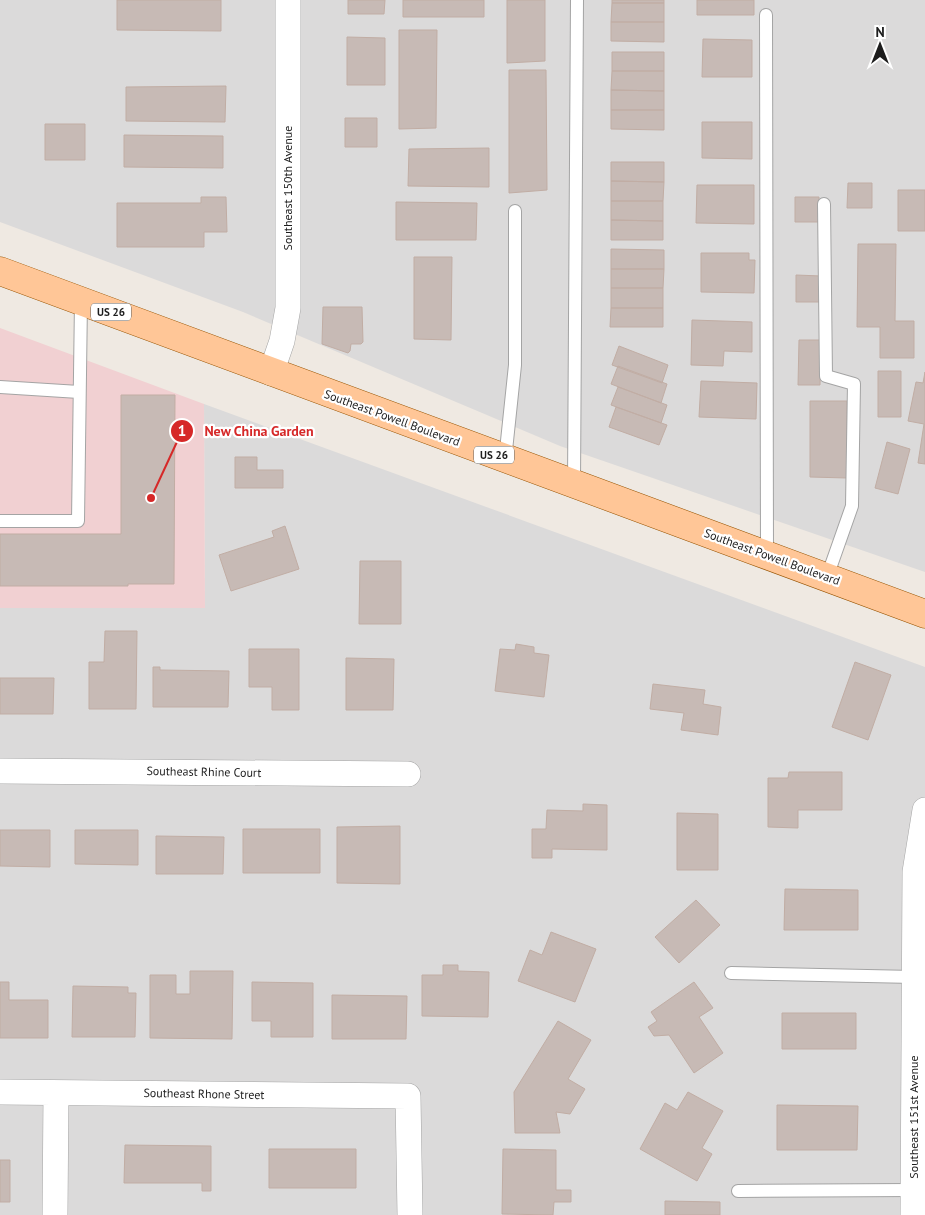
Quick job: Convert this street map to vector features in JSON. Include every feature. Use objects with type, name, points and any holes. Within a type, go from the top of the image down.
[{"type":"main road","name":"Southeast Powell Boulevard","points":[[0,271],[505,460],[767,554],[925,614]]},
{"type":"street","name":"Southeast 150th Avenue","points":[[271,373],[282,341],[288,308],[288,0]]},
{"type":"street","name":"Southeast Rhine Court","points":[[0,770],[408,774]]},
{"type":"street","name":"Southeast 151st Avenue","points":[[913,1215],[916,872],[925,810]]},
{"type":"street","name":"Southeast Rhone Street","points":[[0,1092],[408,1096],[410,1215]]},
{"type":"street","points":[[55,1215],[56,1093]]},
{"type":"lane","points":[[574,484],[577,0]]},
{"type":"lane","points":[[766,15],[767,554]]},
{"type":"lane","points":[[824,204],[826,376],[854,384],[852,506],[827,577]]},
{"type":"lane","points":[[505,460],[515,364],[515,211]]},
{"type":"lane","points":[[0,521],[78,522],[81,301]]},
{"type":"lane","points":[[0,387],[79,392]]},
{"type":"lane","points":[[731,973],[914,977]]},
{"type":"lane","points":[[738,1191],[913,1190]]},
{"type":"shaded area","points":[[0,0],[925,0],[925,572],[560,446],[243,312],[0,222]]},
{"type":"shaded area","points":[[0,328],[204,404],[205,608],[0,608]]},
{"type":"shaded area","points":[[204,404],[925,667],[925,1215],[0,1215],[0,608],[205,608]]},
{"type":"building","points":[[117,0],[221,0],[221,31],[117,30]]},
{"type":"building","points":[[348,0],[385,0],[384,14],[348,14]]},
{"type":"building","points":[[403,0],[484,0],[484,17],[403,17]]},
{"type":"building","points":[[507,0],[545,0],[545,61],[507,63]]},
{"type":"building","points":[[612,0],[664,0],[664,3],[612,3]]},
{"type":"building","points":[[697,0],[754,0],[754,15],[697,15]]},
{"type":"building","points":[[612,3],[664,3],[664,22],[611,22]]},
{"type":"building","points":[[611,22],[664,22],[664,42],[611,41]]},
{"type":"building","points":[[399,30],[437,30],[436,128],[399,129]]},
{"type":"building","points":[[347,37],[385,38],[385,85],[347,85]]},
{"type":"building","points":[[703,39],[752,40],[752,77],[702,77]]},
{"type":"building","points":[[612,52],[664,52],[664,71],[612,71]]},
{"type":"building","points":[[509,70],[546,70],[547,190],[509,193]]},
{"type":"building","points":[[612,71],[664,71],[664,91],[611,90]]},
{"type":"building","points":[[226,86],[225,122],[126,121],[126,87]]},
{"type":"building","points":[[611,90],[664,91],[664,110],[611,110]]},
{"type":"building","points":[[611,110],[664,110],[664,130],[611,129]]},
{"type":"building","points":[[345,118],[377,118],[377,147],[345,147]]},
{"type":"building","points":[[702,122],[752,122],[752,159],[702,158]]},
{"type":"building","points":[[45,124],[85,124],[85,160],[45,160]]},
{"type":"building","points":[[124,135],[223,136],[223,168],[124,167]]},
{"type":"building","points":[[489,148],[489,187],[408,186],[409,149]]},
{"type":"building","points":[[611,162],[664,162],[664,182],[611,181]]},
{"type":"building","points":[[611,181],[664,182],[663,201],[611,201]]},
{"type":"building","points":[[848,183],[872,183],[872,208],[847,208]]},
{"type":"building","points":[[697,185],[754,185],[754,224],[696,223]]},
{"type":"building","points":[[898,190],[925,190],[925,231],[898,231]]},
{"type":"building","points":[[201,197],[226,197],[227,232],[204,232],[204,247],[117,247],[117,203],[201,203]]},
{"type":"building","points":[[795,197],[819,197],[819,222],[795,222]]},
{"type":"building","points":[[611,201],[663,201],[663,221],[611,220]]},
{"type":"building","points":[[396,202],[477,203],[476,240],[396,240]]},
{"type":"building","points":[[611,220],[663,221],[663,240],[611,240]]},
{"type":"building","points":[[858,244],[896,244],[895,321],[914,321],[914,358],[880,358],[880,327],[857,327]]},
{"type":"building","points":[[611,249],[664,250],[664,269],[611,269]]},
{"type":"building","points":[[701,253],[749,253],[749,260],[755,260],[754,293],[701,292]]},
{"type":"building","points":[[414,257],[452,257],[451,340],[414,339]]},
{"type":"building","points":[[611,269],[664,269],[663,288],[611,288]]},
{"type":"building","points":[[796,275],[821,276],[821,302],[796,302]]},
{"type":"building","points":[[611,288],[663,288],[663,308],[611,308]]},
{"type":"building","points":[[323,307],[362,307],[363,342],[361,344],[351,344],[348,353],[322,344]]},
{"type":"building","points":[[611,308],[663,308],[663,327],[610,327]]},
{"type":"building","points":[[692,320],[752,322],[752,352],[724,351],[723,366],[691,365]]},
{"type":"building","points":[[799,340],[821,340],[820,385],[798,385]]},
{"type":"building","points":[[619,346],[668,365],[662,383],[612,365]]},
{"type":"building","points":[[618,366],[667,384],[661,403],[611,384]]},
{"type":"building","points":[[878,371],[901,371],[901,417],[878,417]]},
{"type":"building","points":[[925,372],[925,464],[918,463],[924,424],[908,421],[916,382],[923,383]]},
{"type":"building","points":[[701,381],[757,383],[756,419],[699,417]]},
{"type":"building","points":[[618,387],[667,405],[661,423],[611,405]]},
{"type":"building","points":[[121,395],[175,395],[174,584],[0,586],[0,534],[121,534]]},
{"type":"building","points":[[810,401],[847,401],[847,478],[810,477]]},
{"type":"building","points":[[616,407],[667,425],[659,445],[609,427]]},
{"type":"building","points":[[887,442],[910,449],[898,494],[875,488]]},
{"type":"building","points":[[235,457],[257,457],[257,470],[283,470],[283,488],[235,488]]},
{"type":"building","points":[[285,526],[299,569],[231,591],[219,555],[274,537],[272,531]]},
{"type":"building","points":[[360,561],[401,561],[401,624],[359,624]]},
{"type":"building","points":[[105,631],[137,631],[136,709],[89,709],[89,662],[104,662]]},
{"type":"building","points":[[516,644],[534,647],[534,653],[549,655],[544,697],[495,691],[500,649],[515,650]]},
{"type":"building","points":[[249,649],[299,649],[299,710],[272,710],[272,687],[249,687]]},
{"type":"building","points":[[346,658],[394,659],[393,710],[346,710]]},
{"type":"building","points":[[855,662],[891,675],[868,740],[832,727]]},
{"type":"building","points":[[153,667],[160,667],[160,670],[229,671],[228,707],[153,707]]},
{"type":"building","points":[[0,678],[54,678],[53,714],[0,714]]},
{"type":"building","points":[[653,684],[705,690],[703,704],[721,707],[718,735],[681,730],[684,713],[650,709]]},
{"type":"building","points":[[789,772],[842,772],[842,810],[798,810],[798,828],[768,827],[768,778],[788,778]]},
{"type":"building","points":[[583,804],[607,805],[607,850],[552,849],[552,858],[532,858],[532,829],[546,829],[547,810],[583,811]]},
{"type":"building","points":[[677,813],[718,814],[718,870],[677,870]]},
{"type":"building","points":[[400,826],[400,884],[337,883],[337,827]]},
{"type":"building","points":[[243,829],[320,829],[320,873],[243,873]]},
{"type":"building","points":[[0,830],[50,830],[50,867],[0,866]]},
{"type":"building","points":[[75,830],[138,830],[138,865],[75,864]]},
{"type":"building","points":[[156,836],[224,837],[223,874],[156,874]]},
{"type":"building","points":[[785,889],[858,890],[858,930],[784,930]]},
{"type":"building","points":[[696,900],[720,925],[679,963],[655,937]]},
{"type":"building","points":[[551,932],[596,949],[575,1002],[518,981],[530,950],[542,955]]},
{"type":"building","points":[[443,965],[458,965],[458,971],[489,972],[488,1017],[422,1016],[422,975],[443,975]]},
{"type":"building","points":[[190,971],[233,971],[232,1039],[150,1038],[150,975],[176,975],[176,994],[190,994]]},
{"type":"building","points":[[0,982],[9,982],[9,1000],[48,1000],[48,1038],[0,1038]]},
{"type":"building","points":[[252,982],[313,983],[313,1037],[271,1037],[271,1021],[252,1021]]},
{"type":"building","points":[[694,982],[713,1008],[699,1017],[723,1053],[694,1073],[669,1035],[654,1036],[648,1027],[657,1021],[651,1012]]},
{"type":"building","points":[[73,986],[128,987],[128,993],[136,993],[135,1037],[72,1037]]},
{"type":"building","points":[[332,995],[407,996],[406,1039],[332,1039]]},
{"type":"building","points":[[782,1013],[856,1013],[856,1049],[782,1049]]},
{"type":"building","points":[[558,1021],[591,1040],[568,1079],[585,1089],[570,1114],[556,1112],[560,1133],[515,1133],[514,1092]]},
{"type":"building","points":[[688,1092],[723,1111],[702,1148],[712,1154],[697,1181],[640,1149],[665,1103],[677,1110]]},
{"type":"building","points":[[777,1105],[858,1106],[857,1150],[777,1150]]},
{"type":"building","points":[[125,1145],[211,1146],[211,1191],[202,1191],[202,1183],[124,1183]]},
{"type":"building","points":[[269,1149],[356,1149],[356,1188],[269,1188]]},
{"type":"building","points":[[503,1149],[556,1150],[556,1190],[571,1190],[571,1202],[554,1202],[553,1215],[502,1214]]},
{"type":"building","points":[[0,1160],[10,1160],[10,1202],[0,1202]]},
{"type":"building","points":[[665,1201],[720,1202],[720,1215],[665,1215]]},
{"type":"place","name":"New China Garden","points":[[151,498]]}]
